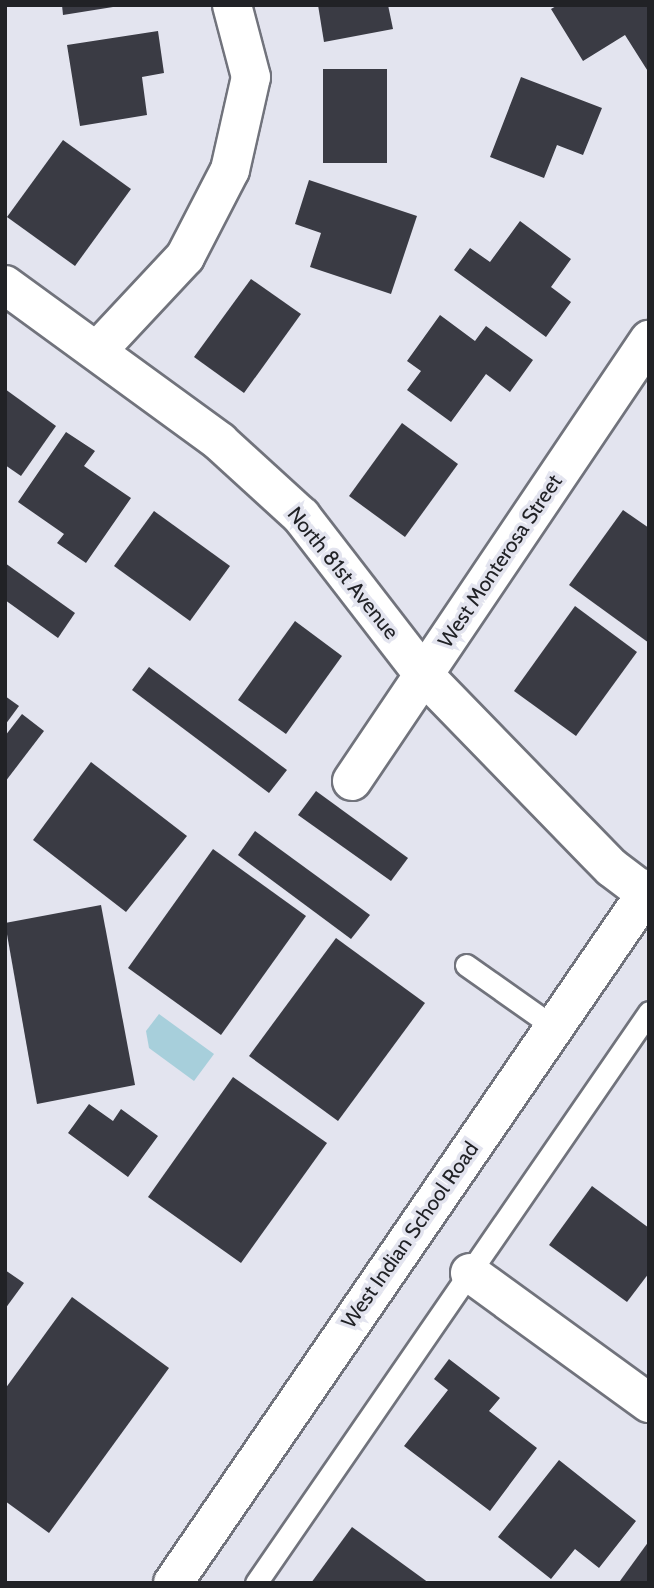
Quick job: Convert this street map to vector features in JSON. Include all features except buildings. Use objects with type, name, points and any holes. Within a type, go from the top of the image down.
[{"type":"street","points":[[97,351],[186,257],[230,170],[251,76],[232,5]]},
{"type":"street","name":"North 81st Avenue","points":[[5,285],[220,442],[301,516],[424,675],[612,868],[648,893]]},
{"type":"street","name":"West Monterosa Street","points":[[352,781],[649,340]]},
{"type":"street","name":"West Indian School Road","points":[[173,1583],[648,893]]},
{"type":"street","points":[[470,1273],[649,1403]]},
{"type":"lane","points":[[466,965],[554,1027]]},
{"type":"lane","points":[[256,1583],[649,1012]]},
{"type":"water","points":[[159,1014],[214,1054],[194,1081],[149,1048],[146,1031]]}]
